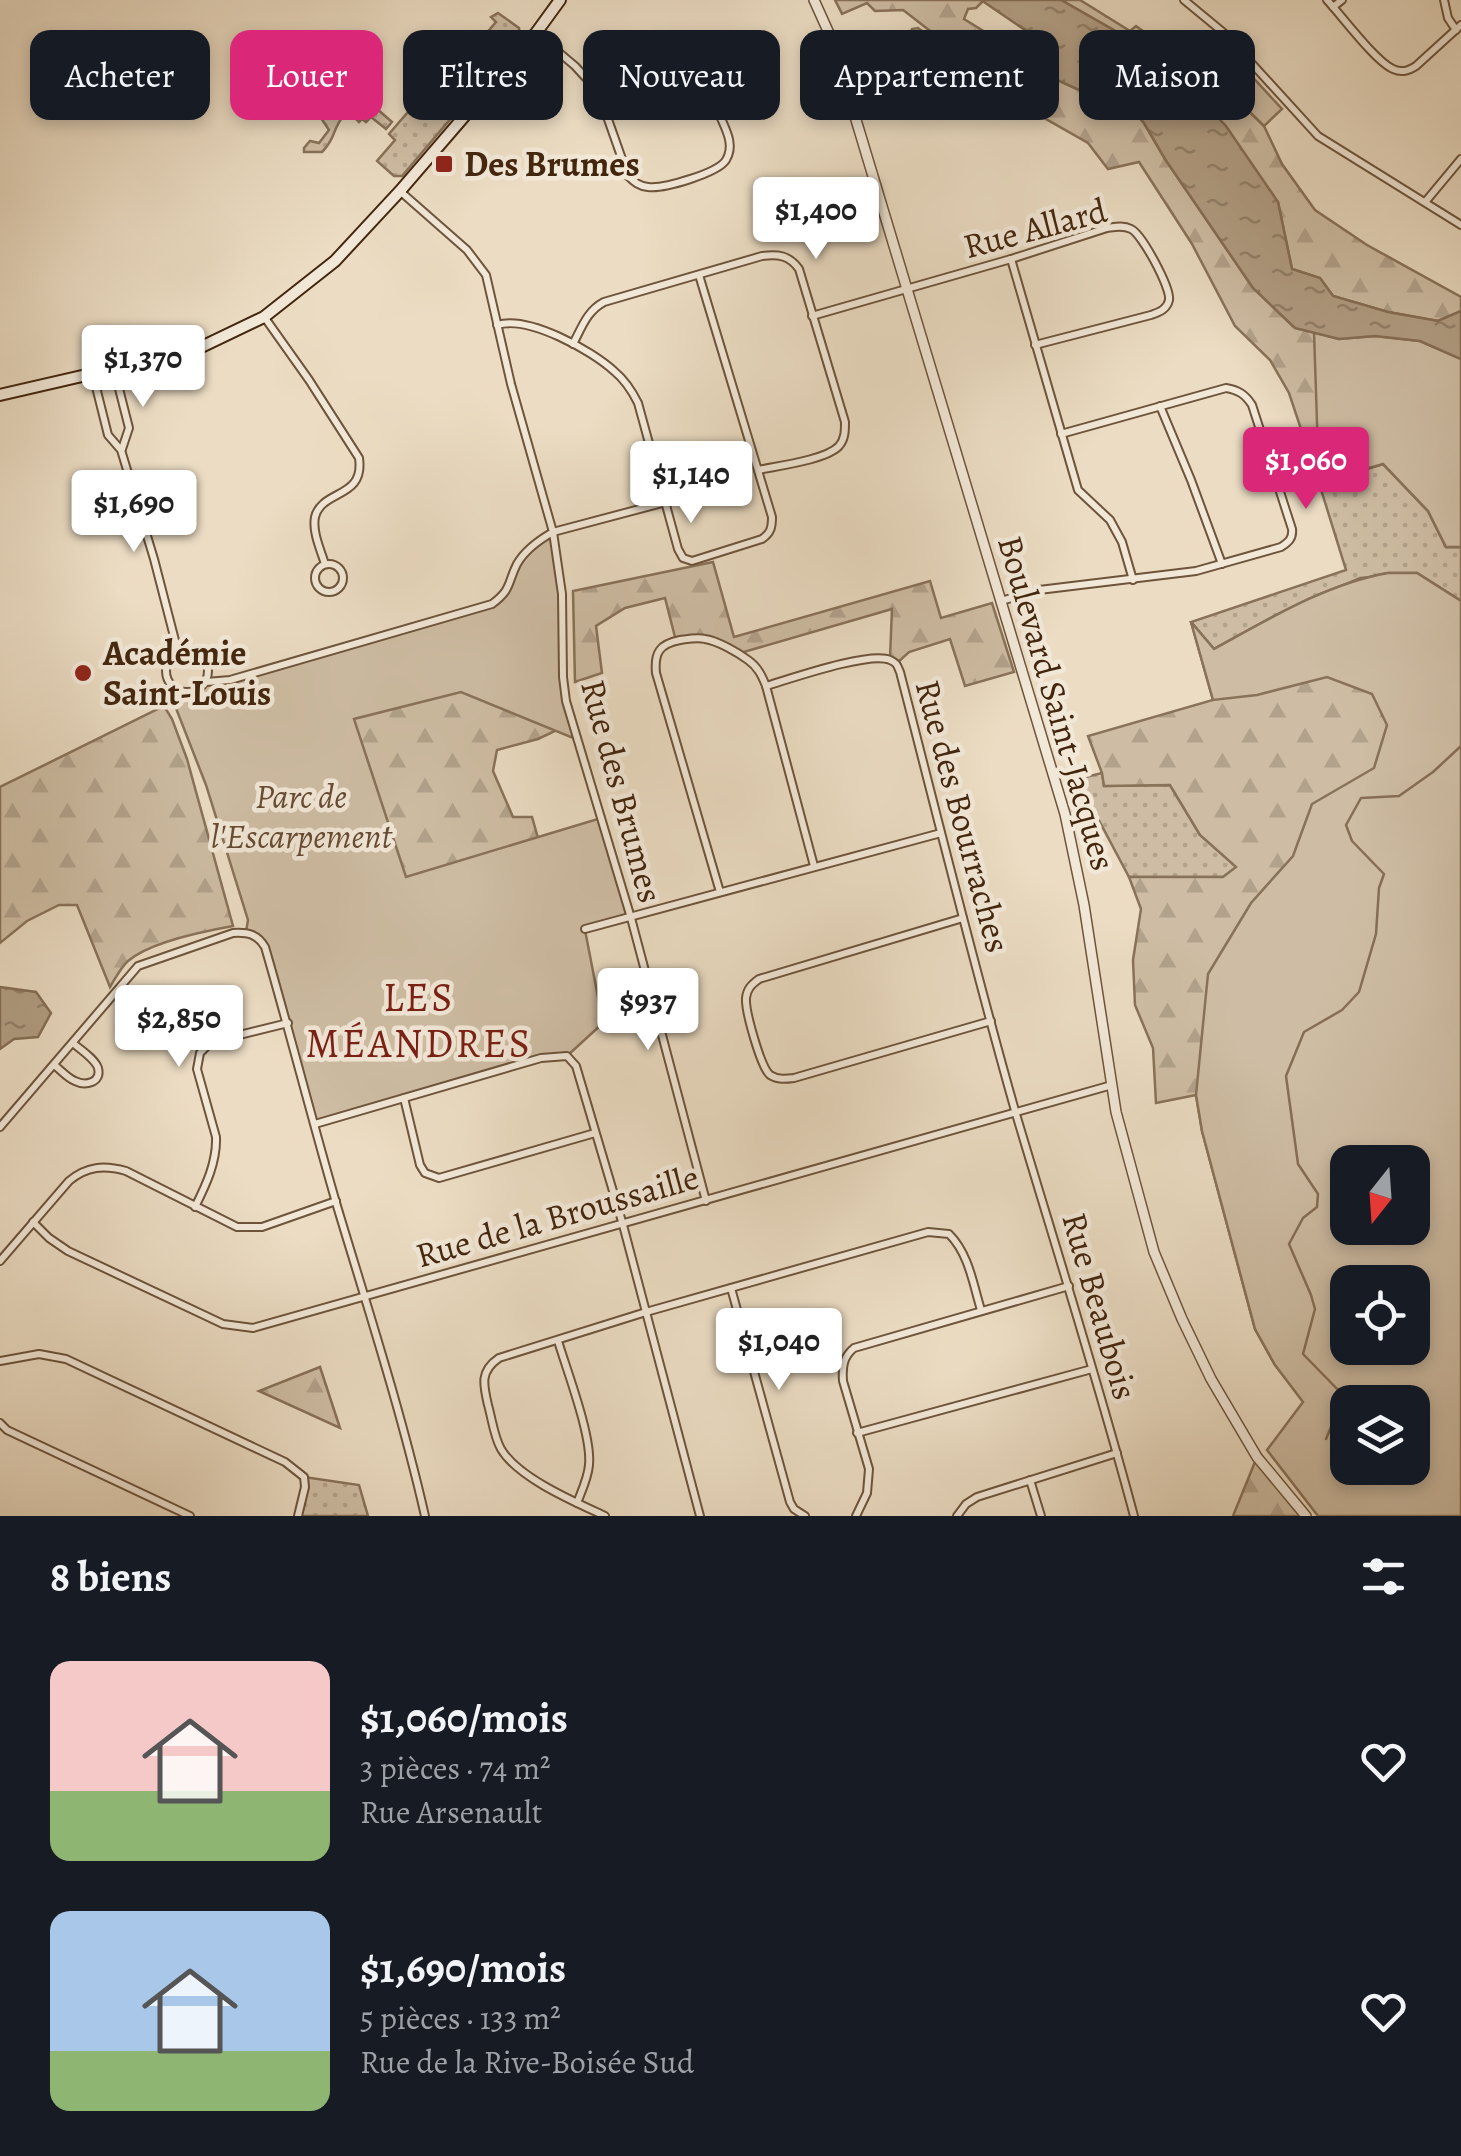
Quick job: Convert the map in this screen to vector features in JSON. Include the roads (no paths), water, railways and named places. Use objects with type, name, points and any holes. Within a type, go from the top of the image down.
[{"type":"main road","points":[[538,30],[560,0]]},
{"type":"main road","points":[[0,395],[195,350],[264,317],[333,264],[461,120]]},
{"type":"street","name":"Boulevard Saint-Jacques","points":[[814,0],[832,40],[1066,814],[1112,1085],[1154,1252],[1211,1379],[1257,1457],[1306,1516]]},
{"type":"street","points":[[1184,0],[1224,34],[1318,136],[1461,225]]},
{"type":"street","points":[[1342,0],[1330,3],[1383,63],[1399,71],[1416,66],[1458,28],[1448,18],[1444,0]]},
{"type":"street","points":[[563,56],[583,76]]},
{"type":"street","points":[[676,66],[692,69],[703,79],[730,138],[728,156],[715,170],[652,188],[642,186],[628,176],[598,92],[676,66]]},
{"type":"street","points":[[1426,201],[1461,160]]},
{"type":"street","name":"Rue des Brumes","points":[[400,191],[468,250],[486,275],[510,384],[553,532],[562,594],[566,701],[631,918],[706,1201]]},
{"type":"street","name":"Rue Allard","points":[[812,316],[1107,228],[1121,226],[1134,230],[1168,291],[1167,306],[1162,311],[1036,345]]},
{"type":"street","points":[[573,344],[593,308],[604,302],[762,256],[793,261],[799,268],[845,422],[842,443],[826,454],[758,470]]},
{"type":"street","points":[[1011,259],[1078,490],[1110,520],[1122,542],[1133,580]]},
{"type":"street","points":[[497,326],[506,322],[519,324],[573,344],[613,370],[628,386],[638,403],[678,549],[683,558],[692,560],[762,539],[770,531],[772,517],[699,274]]},
{"type":"street","points":[[264,317],[359,458],[361,472],[354,485],[320,506],[316,515],[315,527],[325,564]]},
{"type":"street","points":[[114,369],[129,428],[121,450]]},
{"type":"street","points":[[92,373],[108,435],[121,450],[178,652]]},
{"type":"street","points":[[1001,601],[1039,590],[1196,572],[1280,546],[1291,537],[1292,528],[1252,405],[1247,396],[1236,390],[1226,388],[1061,434]]},
{"type":"street","points":[[1160,406],[1222,564]]},
{"type":"street","points":[[206,682],[230,680],[492,604],[505,594],[518,560],[553,532],[666,502]]},
{"type":"street","points":[[325,564],[338,568],[342,576],[340,585],[329,591],[316,582],[316,573],[325,564]]},
{"type":"street","points":[[720,892],[656,672],[656,652],[669,642],[704,638],[749,660],[760,672],[814,866]]},
{"type":"street","points":[[178,652],[197,652],[204,658],[208,666],[206,682],[200,689],[180,691],[171,686],[166,668],[178,652]]},
{"type":"street","name":"Rue des Bourraches","points":[[766,686],[857,660],[883,658],[896,664],[1016,1111]]},
{"type":"street","points":[[585,930],[941,833]]},
{"type":"street","points":[[963,918],[759,980],[748,991],[746,1006],[764,1066],[774,1077],[783,1079],[991,1020]]},
{"type":"street","points":[[0,1127],[138,966],[234,933],[254,935],[265,947],[288,1023],[424,1516]]},
{"type":"street","points":[[195,1207],[216,1148],[197,1070],[200,1052],[211,1042],[288,1023]]},
{"type":"street","points":[[54,1065],[72,1080],[93,1082],[99,1071],[96,1063],[74,1044]]},
{"type":"street","points":[[315,1124],[541,1058],[567,1056],[576,1066],[623,1225],[699,1516]]},
{"type":"street","name":"Rue de la Broussaille","points":[[34,1222],[68,1251],[223,1324],[253,1328],[1112,1085]]},
{"type":"street","points":[[404,1098],[420,1166],[425,1173],[439,1178],[594,1133]]},
{"type":"street","name":"Rue Beaubois","points":[[1016,1111],[1134,1516]]},
{"type":"street","points":[[0,1261],[69,1181],[80,1172],[95,1168],[126,1171],[228,1224],[249,1229],[336,1202]]},
{"type":"street","points":[[605,1516],[528,1475],[499,1446],[483,1385],[486,1369],[500,1358],[928,1232],[950,1234],[965,1255],[980,1310]]},
{"type":"street","points":[[856,1516],[869,1480],[843,1380],[847,1354],[854,1348],[1069,1286]]},
{"type":"street","points":[[731,1288],[790,1502],[805,1516]]},
{"type":"street","points":[[558,1341],[589,1444],[590,1464],[577,1502]]},
{"type":"street","points":[[0,1361],[39,1354],[66,1359],[285,1462],[304,1477],[298,1516]]},
{"type":"street","points":[[858,1433],[1092,1368]]},
{"type":"street","points":[[0,1423],[7,1430],[190,1516]]},
{"type":"street","points":[[957,1516],[977,1497],[1118,1454]]},
{"type":"street","points":[[1030,1480],[1042,1516]]},
{"type":"water","points":[[981,0],[1061,0],[1114,30],[1079,30],[1079,90],[1059,81],[1059,30],[1025,30]]},
{"type":"water","points":[[1141,120],[1220,120],[1278,202],[1292,269],[1320,278],[1333,296],[1388,312],[1438,321],[1461,311],[1461,359],[1420,341],[1375,336],[1339,339],[1295,328],[1253,288]]},
{"type":"water","points":[[0,987],[36,992],[51,1013],[38,1037],[14,1039],[0,1049]]},
{"type":"waterway","points":[[1326,1439],[1344,1396],[1303,1354],[1315,1309],[1289,1244],[1303,1218],[1317,1207],[1318,1194],[1298,1164],[1286,1076],[1304,1032],[1342,1010],[1359,992],[1376,934],[1379,888],[1384,874],[1352,841],[1346,825],[1361,798],[1399,796],[1461,746]]},
{"type":"place","name":"Des Brumes","points":[[444,164]]},
{"type":"place","name":"Académie Saint-Louis","points":[[83,673]]},
{"type":"district","name":"LES MÉANDRES","points":[[419,1020]]},
{"type":"park label","name":"Parc de l'Escarpement","points":[[301,816]]}]
